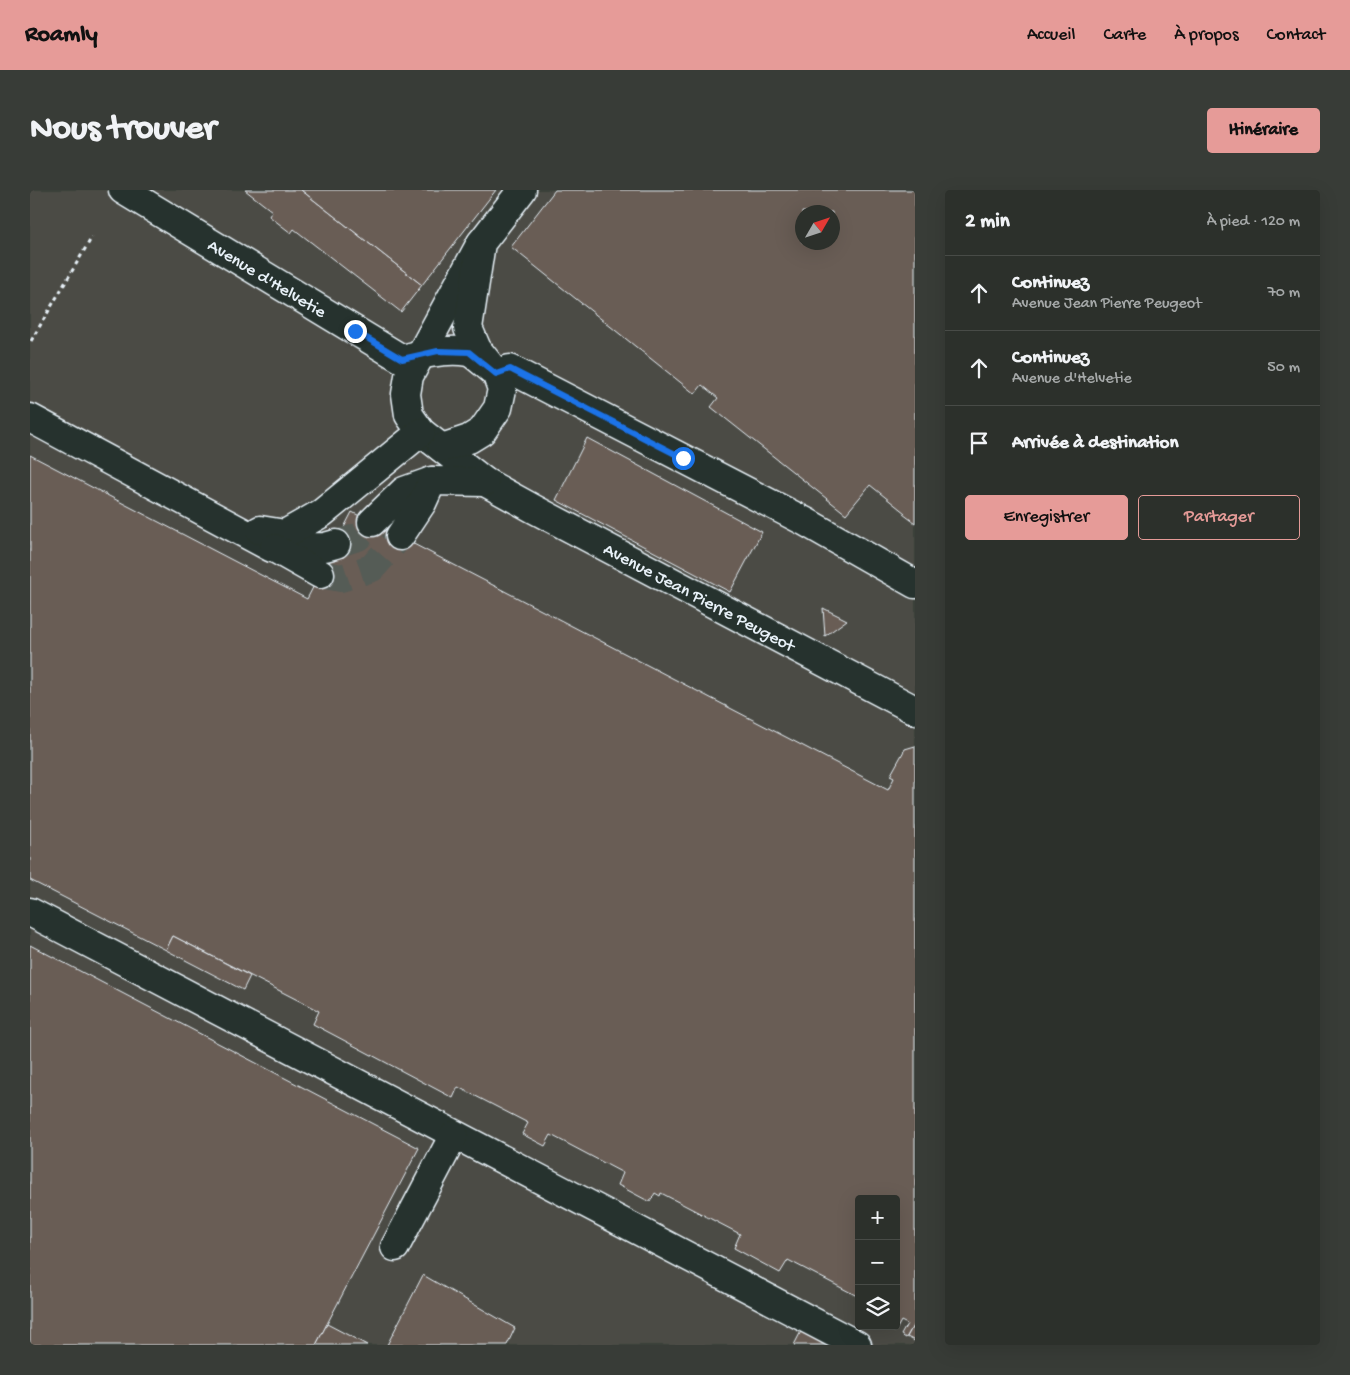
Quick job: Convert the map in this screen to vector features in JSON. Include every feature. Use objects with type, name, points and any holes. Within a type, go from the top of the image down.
[{"type":"street","name":"Avenue d'Helvetie","points":[[123,190],[402,359],[438,351],[469,352],[496,374]]},
{"type":"street","points":[[481,243],[468,328],[477,349],[496,374],[502,389],[498,408],[482,431],[469,439],[442,448],[421,432],[409,415],[406,394],[409,376],[481,243],[522,190]]},
{"type":"street","points":[[496,374],[510,369],[806,522],[915,584]]},
{"type":"street","points":[[30,418],[320,574]]},
{"type":"street","points":[[231,526],[285,534],[322,513],[421,432]]},
{"type":"street","name":"Avenue Jean Pierre Peugeot","points":[[442,448],[485,482],[915,710]]},
{"type":"street","points":[[400,536],[422,503],[432,481]]},
{"type":"street","points":[[372,522],[404,491],[432,481],[485,482]]},
{"type":"street","points":[[272,548],[325,547],[336,544]]},
{"type":"street","points":[[30,912],[857,1345]]},
{"type":"street","points":[[395,1248],[454,1135]]},
{"type":"path","points":[[31,341],[92,237]]},
{"type":"shaded area","points":[[30,190],[915,190],[915,1345],[30,1345]]},
{"type":"building","points":[[245,190],[301,190],[422,285],[401,312],[294,229],[291,233],[269,216],[272,211]]},
{"type":"building","points":[[301,190],[496,190],[422,285]]},
{"type":"building","points":[[555,190],[915,190],[915,523],[870,485],[846,514],[711,407],[718,398],[702,385],[695,394],[511,247]]},
{"type":"building","points":[[587,438],[762,532],[730,592],[556,500]]},
{"type":"building","points":[[30,455],[307,599],[352,512],[888,790],[894,778],[890,776],[905,749],[915,746],[915,1327],[913,1326],[906,1338],[901,1335],[907,1324],[901,1321],[900,1323],[900,1195],[855,1195],[855,1295],[788,1260],[780,1273],[734,1248],[740,1234],[661,1193],[660,1196],[655,1193],[650,1202],[618,1185],[623,1173],[551,1135],[545,1146],[522,1134],[528,1123],[458,1087],[453,1098],[313,1024],[319,1011],[173,936],[166,950],[30,880]]},
{"type":"building","points":[[823,608],[847,620],[825,636]]},
{"type":"building","points":[[173,936],[250,976],[243,990],[166,950]]},
{"type":"building","points":[[30,945],[419,1148],[316,1345],[30,1345]]},
{"type":"building","points":[[423,1275],[515,1328],[507,1345],[387,1345]]},
{"type":"building","points":[[813,1308],[838,1321],[825,1345],[794,1345]]},
{"type":"building","points":[[327,1324],[367,1345],[316,1345]]},
{"type":"building","points":[[913,1326],[915,1327],[915,1341],[907,1337]]},
{"type":"tunnel","points":[[336,544],[358,537],[372,522]]},
{"type":"tunnel","points":[[320,574],[341,578],[372,568],[400,536]]},
{"type":"route","points":[[355,331],[402,359],[438,351],[469,352],[496,374],[510,369],[683,458]]}]
